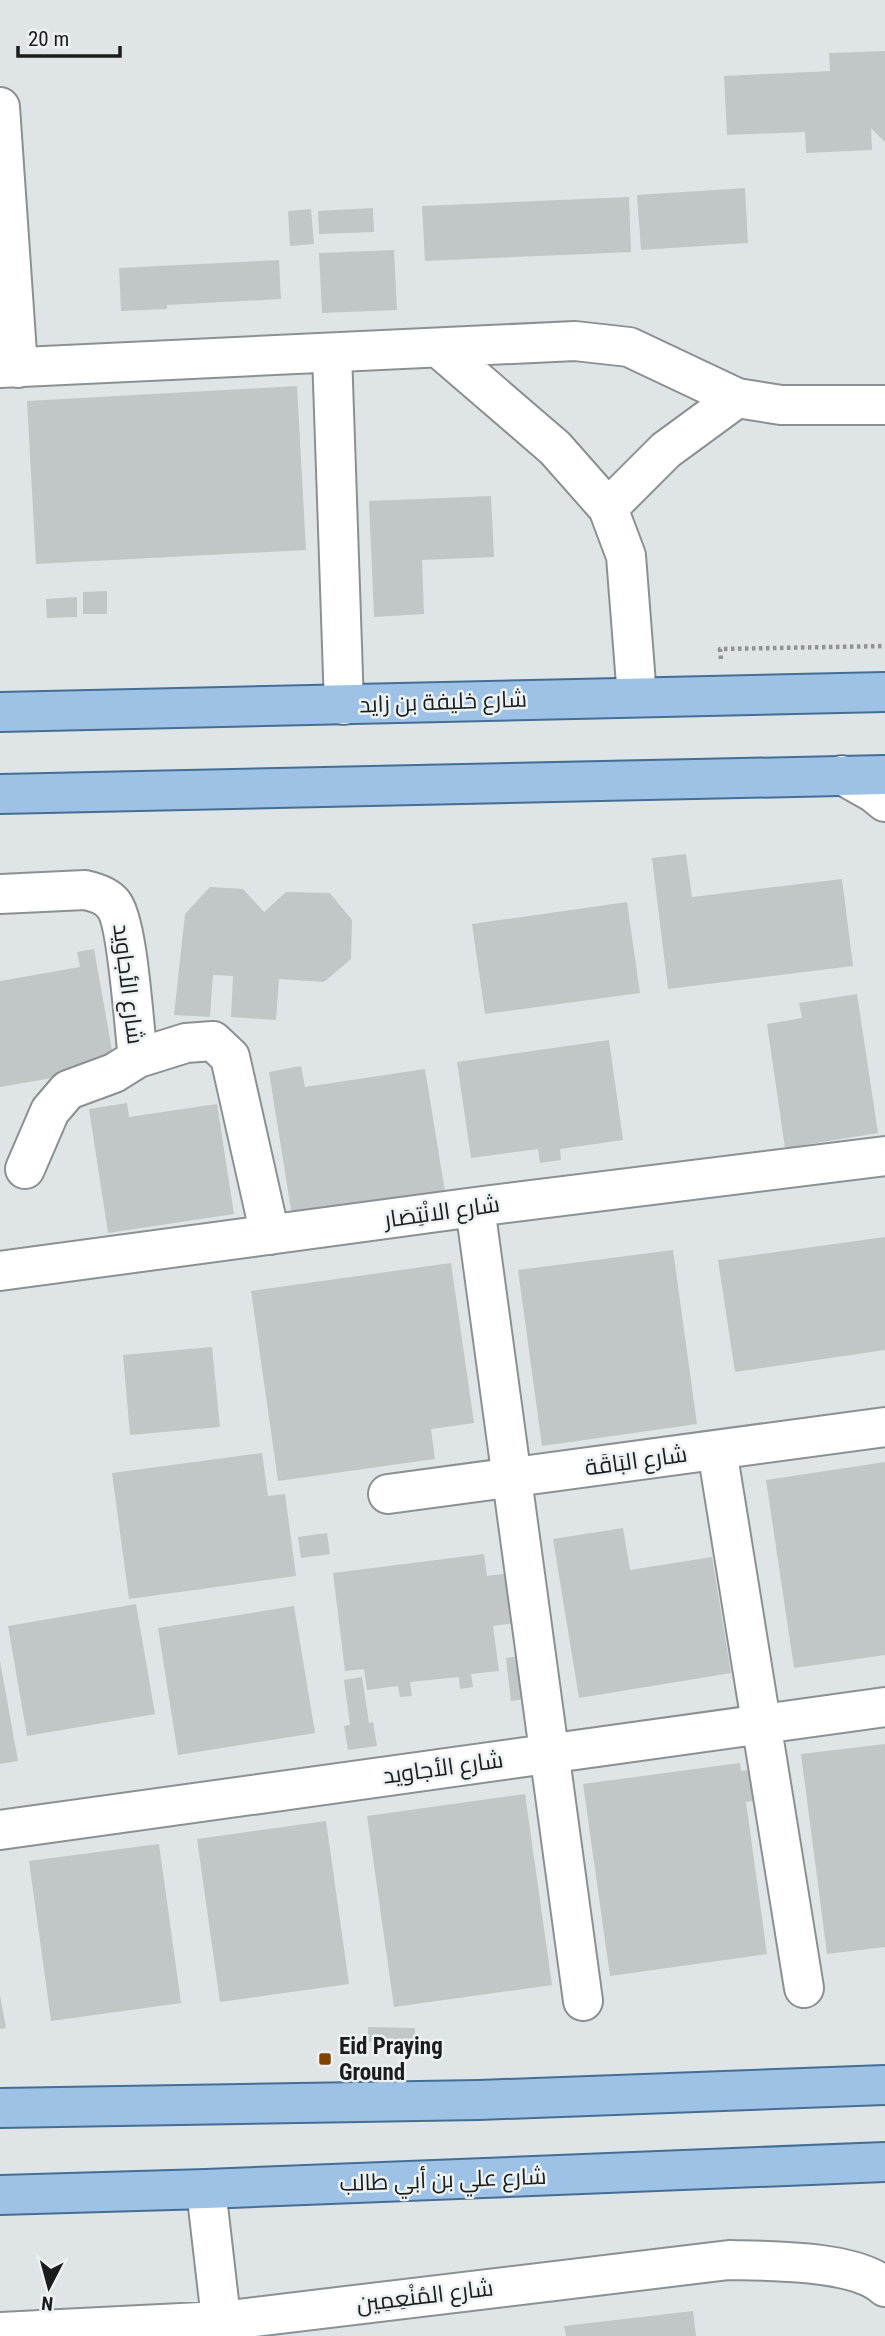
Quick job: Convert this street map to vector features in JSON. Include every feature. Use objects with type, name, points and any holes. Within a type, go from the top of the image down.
[{"type":"main road","name":"شارع خليفة بن زايد","points":[[0,712],[885,692]]},
{"type":"main road","points":[[0,793],[885,775]]},
{"type":"main road","points":[[0,2108],[479,2100],[885,2085]]},
{"type":"main road","name":"شارع علي بن أبي طالب","points":[[0,2195],[885,2162]]},
{"type":"street","points":[[0,107],[9,368],[575,341],[629,347],[737,398],[781,405],[885,405]]},
{"type":"street","points":[[439,348],[555,448],[608,508],[625,556],[637,697]]},
{"type":"street","points":[[332,354],[344,705]]},
{"type":"street","points":[[608,508],[666,450],[737,398]]},
{"type":"street","points":[[842,775],[874,793],[885,803]]},
{"type":"street","name":"شارع الأجاويد","points":[[0,894],[85,890],[113,902],[123,926],[138,1058]]},
{"type":"street","points":[[26,1169],[50,1111],[68,1090],[114,1073],[138,1058],[186,1043],[213,1041],[230,1057],[271,1235]]},
{"type":"street","name":"شارع الانْتِصَار","points":[[0,1270],[885,1156]]},
{"type":"street","points":[[475,1207],[583,2001]]},
{"type":"street","name":"شارع البَاقَة","points":[[388,1494],[885,1427]]},
{"type":"street","points":[[717,1450],[804,1988]]},
{"type":"street","name":"شارع الأجاويد","points":[[0,1830],[885,1707]]},
{"type":"street","points":[[206,2189],[222,2329]]},
{"type":"street","name":"شارع المُنْعِمِين","points":[[0,2332],[222,2329],[729,2260],[807,2264],[850,2270],[877,2279],[885,2287]]},
{"type":"path","points":[[722,695],[720,649],[885,646]]},
{"type":"building","points":[[885,51],[885,142],[871,128],[872,150],[806,153],[805,132],[727,135],[724,76],[830,71],[829,53]]},
{"type":"building","points":[[745,188],[748,243],[641,250],[637,195]]},
{"type":"building","points":[[629,197],[631,252],[425,261],[422,206]]},
{"type":"building","points":[[373,208],[374,232],[319,234],[318,211]]},
{"type":"building","points":[[311,209],[314,244],[290,246],[288,211]]},
{"type":"building","points":[[394,250],[397,310],[322,313],[319,253]]},
{"type":"building","points":[[279,260],[281,299],[167,305],[167,309],[121,311],[119,268]]},
{"type":"building","points":[[297,386],[306,550],[36,564],[27,401]]},
{"type":"building","points":[[491,496],[494,557],[422,560],[424,614],[374,617],[369,501]]},
{"type":"building","points":[[107,591],[107,614],[83,614],[83,592]]},
{"type":"building","points":[[77,597],[77,617],[47,618],[46,599]]},
{"type":"building","points":[[686,854],[692,897],[842,879],[853,966],[668,989],[652,858]]},
{"type":"building","points":[[210,887],[243,889],[264,912],[286,892],[330,893],[352,920],[351,959],[324,982],[279,979],[276,1020],[231,1017],[233,976],[213,975],[210,1017],[174,1015],[185,914]]},
{"type":"building","points":[[627,902],[640,993],[485,1014],[472,924]]},
{"type":"building","points":[[94,949],[115,1067],[0,1087],[0,981],[80,967],[77,952]]},
{"type":"building","points":[[857,994],[878,1133],[785,1148],[767,1024],[802,1018],[799,1003]]},
{"type":"building","points":[[609,1040],[623,1140],[560,1149],[561,1160],[540,1163],[538,1149],[471,1158],[457,1062]]},
{"type":"building","points":[[301,1066],[305,1087],[425,1069],[445,1192],[292,1216],[269,1072]]},
{"type":"building","points":[[127,1103],[129,1117],[217,1104],[234,1214],[108,1233],[89,1109]]},
{"type":"building","points":[[885,1237],[885,1350],[735,1372],[718,1260]]},
{"type":"building","points":[[673,1250],[697,1424],[542,1446],[518,1270]]},
{"type":"building","points":[[451,1263],[474,1423],[431,1429],[435,1459],[278,1481],[251,1291]]},
{"type":"building","points":[[212,1347],[220,1427],[130,1435],[123,1355]]},
{"type":"building","points":[[262,1453],[268,1496],[285,1494],[296,1576],[129,1599],[112,1473]]},
{"type":"building","points":[[885,1462],[885,1655],[794,1668],[766,1480]]},
{"type":"building","points":[[623,1528],[630,1570],[712,1557],[731,1673],[579,1698],[553,1539]]},
{"type":"building","points":[[327,1533],[330,1554],[301,1558],[298,1537]]},
{"type":"building","points":[[484,1554],[487,1576],[518,1572],[524,1622],[493,1626],[499,1671],[471,1674],[473,1687],[460,1689],[459,1677],[410,1682],[412,1696],[400,1697],[398,1686],[367,1690],[364,1669],[345,1671],[333,1573]]},
{"type":"building","points":[[136,1604],[155,1714],[27,1736],[8,1626]]},
{"type":"building","points":[[294,1606],[315,1733],[178,1755],[158,1628]]},
{"type":"building","points":[[520,1656],[526,1699],[511,1701],[506,1658]]},
{"type":"building","points":[[0,1661],[18,1761],[0,1764]]},
{"type":"building","points":[[362,1677],[369,1723],[373,1722],[377,1746],[348,1750],[344,1726],[350,1725],[344,1680]]},
{"type":"building","points":[[885,1744],[885,1947],[827,1954],[801,1754]]},
{"type":"building","points":[[740,1763],[741,1771],[757,1769],[762,1800],[746,1802],[767,1954],[610,1976],[583,1784]]},
{"type":"building","points":[[525,1794],[552,1985],[394,2007],[367,1816]]},
{"type":"building","points":[[326,1821],[349,1984],[220,2002],[197,1839]]},
{"type":"building","points":[[159,1844],[181,2003],[51,2021],[29,1861]]},
{"type":"building","points":[[0,1995],[6,2028],[0,2029]]},
{"type":"building","points":[[368,2027],[415,2028],[415,2043],[368,2042]]},
{"type":"building","points":[[693,2311],[696,2336],[566,2336],[564,2326]]},
{"type":"place","name":"Eid Praying Ground","points":[[325,2059]]}]
